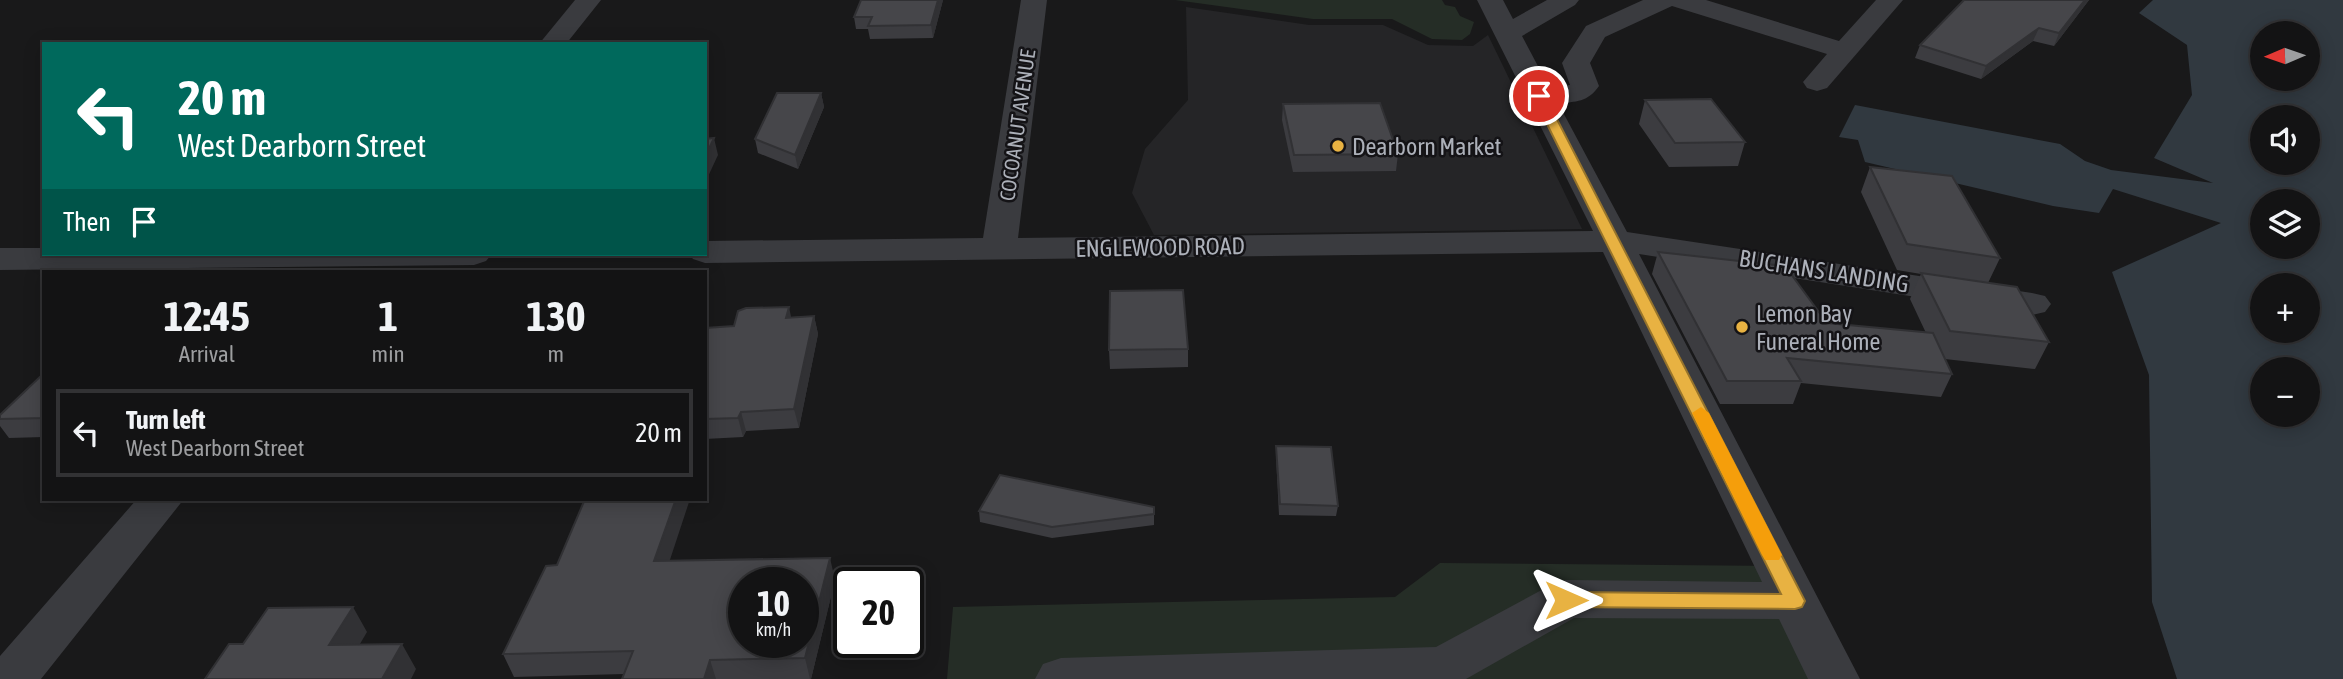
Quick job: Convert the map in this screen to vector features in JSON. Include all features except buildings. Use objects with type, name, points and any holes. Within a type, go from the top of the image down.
[{"type":"street","points":[[553,42],[587,0]]},
{"type":"street","name":"COCOANUT AVENUE","points":[[999,250],[1034,0]]},
{"type":"street","points":[[1490,0],[1835,679]]},
{"type":"street","points":[[1507,33],[1566,0]]},
{"type":"street","points":[[1539,96],[1578,93],[1585,86],[1576,63],[1595,32],[1664,0]]},
{"type":"street","points":[[1681,0],[1845,51]]},
{"type":"street","points":[[1817,82],[1891,0]]},
{"type":"street","name":"ENGLEWOOD ROAD","points":[[707,252],[1615,242]]},
{"type":"street","name":"BUCHANS LANDING","points":[[1615,242],[1669,247],[2032,304]]},
{"type":"street","points":[[0,259],[222,256]]},
{"type":"street","points":[[356,270],[368,256]]},
{"type":"street","points":[[11,679],[160,501]]},
{"type":"street","points":[[1061,679],[1443,667],[1566,600],[1795,601]]},
{"type":"shaded area","points":[[1175,0],[1442,0],[1445,5],[1455,7],[1460,16],[1474,22],[1470,34],[1462,40],[1432,39],[1392,19],[1313,19]]},
{"type":"shaded area","points":[[2153,0],[2343,0],[2343,679],[2177,679],[2152,602],[2149,375],[2112,272],[2221,223],[2113,189],[2099,213],[2053,206],[1865,162],[1858,140],[1839,137],[1855,105],[2060,144],[2085,161],[2111,170],[2213,183],[2154,158],[2192,95],[2187,45],[2139,13]]},
{"type":"shaded area","points":[[1186,7],[1309,25],[1383,25],[1428,45],[1473,46],[1488,35],[1582,229],[1154,235],[1132,193],[1145,149],[1188,100]]},
{"type":"shaded area","points":[[1440,563],[1788,566],[1849,679],[947,679],[953,607],[1395,597]]},
{"type":"slow traffic","points":[[1701,413],[1772,555]]},
{"type":"place","name":"Dearborn Market","points":[[1338,146]]},
{"type":"place","name":"Lemon Bay Funeral Home","points":[[1742,327]]},
{"type":"route","points":[[1539,96],[1795,601],[1566,600]]}]
